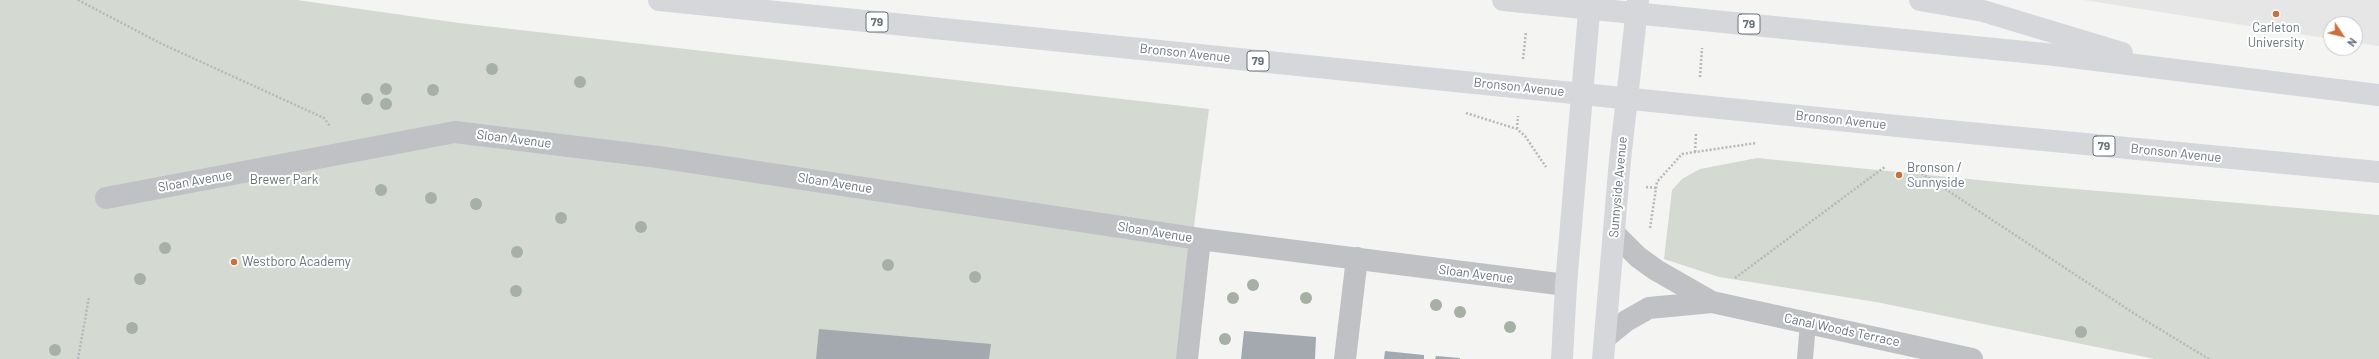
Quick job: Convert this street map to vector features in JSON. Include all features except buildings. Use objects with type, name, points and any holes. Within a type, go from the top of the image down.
[{"type":"main road","name":"Bronson Avenue","points":[[659,0],[1907,127],[2379,172]]},
{"type":"main road","name":"79","points":[[1503,0],[1638,7],[2179,70],[2379,95]]},
{"type":"main road","points":[[1920,0],[1983,11],[2179,70]]},
{"type":"main road","points":[[1562,359],[1566,285],[1590,5]]},
{"type":"main road","name":"Sunnyside Avenue","points":[[1604,349],[1627,98],[1638,7]]},
{"type":"street","name":"Sloan Avenue","points":[[106,198],[455,132],[658,157],[1200,239],[1566,285]]},
{"type":"street","name":"Canal Woods Terrace","points":[[1614,233],[1645,261],[1712,302]]},
{"type":"street","points":[[1187,359],[1200,239]]},
{"type":"street","points":[[1345,359],[1357,258]]},
{"type":"street","name":"Canal Woods Terrace","points":[[1604,349],[1626,321],[1650,308],[1712,302],[1972,359]]},
{"type":"lane","points":[[1805,359],[1808,322]]},
{"type":"path","points":[[78,0],[162,44],[324,118],[350,153]]},
{"type":"path","points":[[1462,112],[1517,129],[1525,136],[1548,170]]},
{"type":"path","points":[[1645,261],[1657,182],[1682,154],[1694,152]]},
{"type":"path","points":[[1712,302],[1738,275],[1886,166]]},
{"type":"path","points":[[1915,169],[2138,316],[2209,359]]},
{"type":"path","points":[[78,359],[90,297]]},
{"type":"shaded area","name":"Carleton University","points":[[2084,0],[2379,0],[2379,46],[2363,44],[2363,16],[2323,16],[2323,38]]},
{"type":"green space","name":"Brewer Park","points":[[0,0],[297,0],[459,23],[1209,109],[1177,359],[0,359]]},
{"type":"green space","points":[[1757,158],[2029,185],[2379,215],[2379,359],[2155,359],[1876,302],[1719,277],[1664,259],[1672,190],[1682,179],[1700,169]]},
{"type":"place","name":"Carleton University","points":[[2276,14]]},
{"type":"place","name":"Bronson / Sunnyside","points":[[1899,175]]},
{"type":"place","name":"Westboro Academy","points":[[234,262]]}]
